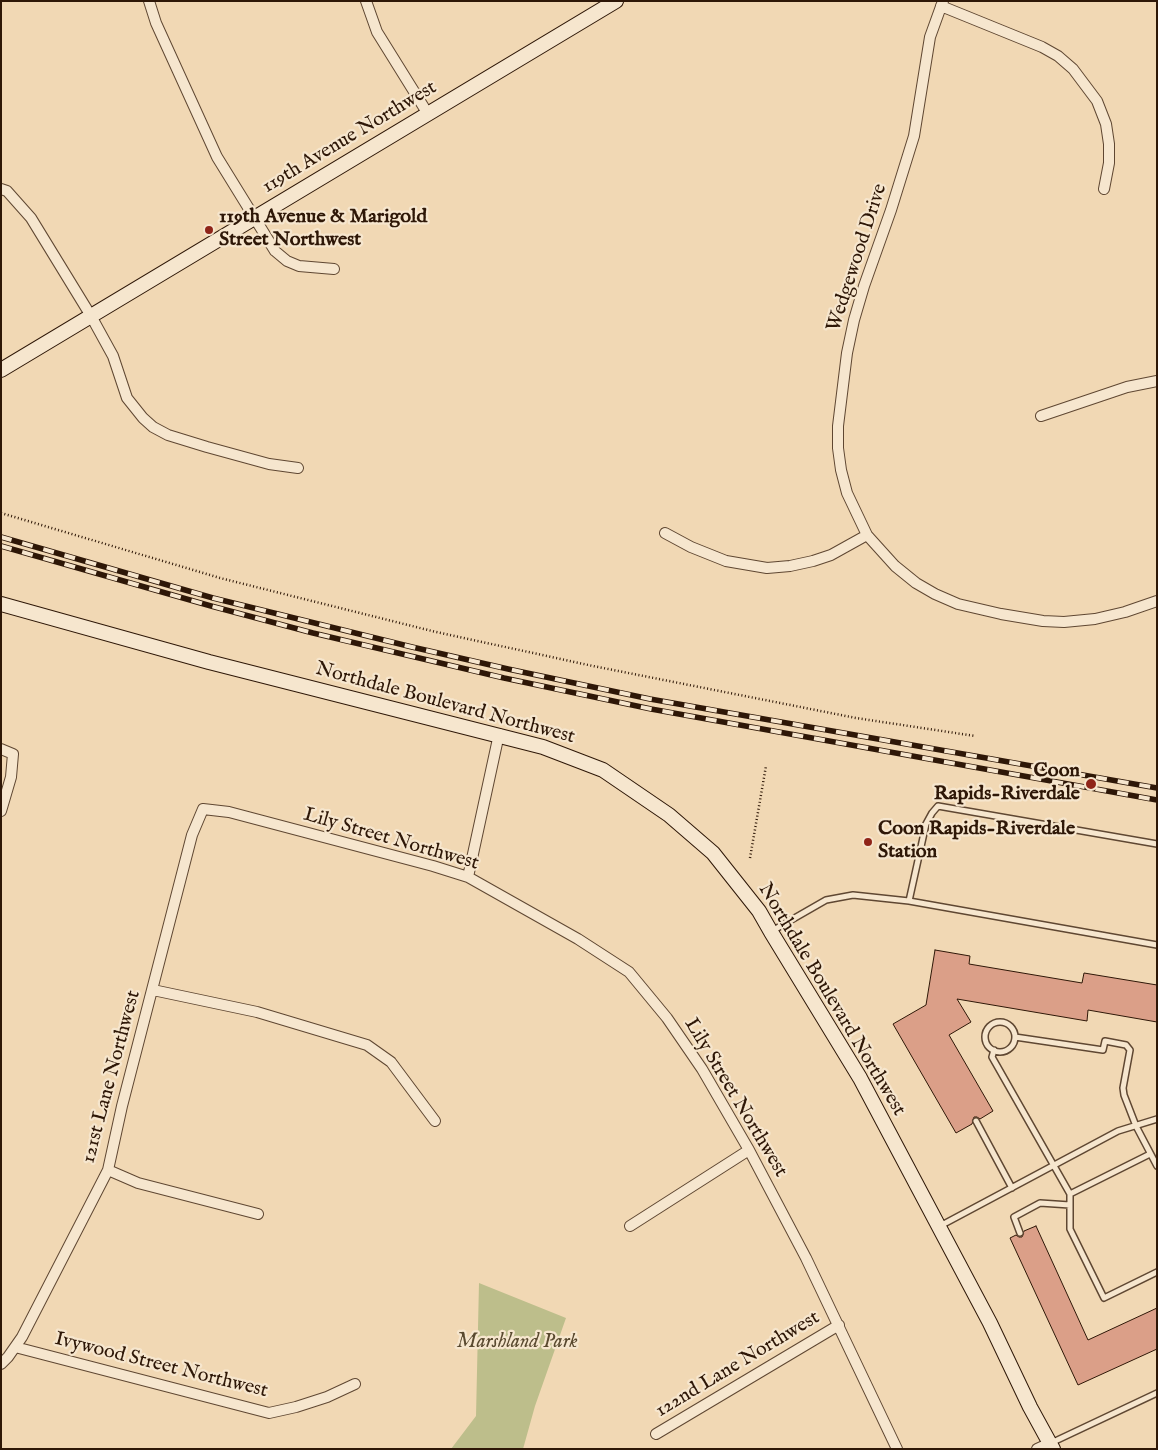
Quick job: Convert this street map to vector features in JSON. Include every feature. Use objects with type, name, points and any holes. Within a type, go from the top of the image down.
[{"type":"street","points":[[149,1],[156,23],[217,157],[275,250],[288,262],[299,266],[334,269]]},
{"type":"street","points":[[366,1],[377,32],[428,114]]},
{"type":"street","name":"119th Avenue Northwest","points":[[1,370],[616,1]]},
{"type":"street","points":[[942,4],[1042,47],[1058,56],[1073,69],[1097,101],[1106,124],[1109,144],[1104,190]]},
{"type":"street","name":"Wedgewood Drive","points":[[942,4],[928,47],[914,136],[891,210],[864,286],[847,353],[838,426],[838,448],[841,470],[848,493],[867,535],[895,566],[916,583],[958,604],[978,610],[1043,621],[1064,622],[1125,612],[1157,601]]},
{"type":"street","points":[[1,189],[6,191],[31,218],[91,316],[117,365],[127,398],[143,418],[153,427],[168,435],[207,448],[269,464],[298,468]]},
{"type":"street","points":[[1041,416],[1127,387],[1157,381]]},
{"type":"street","points":[[664,532],[690,547],[726,561],[767,568],[813,561],[830,555],[867,535]]},
{"type":"street","name":"Northdale Boulevard Northwest","points":[[1,604],[209,662],[499,734],[543,747],[603,770],[669,814],[713,853],[758,911],[860,1078],[990,1323],[1030,1407],[1052,1446]]},
{"type":"street","points":[[468,877],[499,734]]},
{"type":"street","points":[[1,749],[14,754],[11,777],[1,812]]},
{"type":"street","name":"Lily Street Northwest","points":[[202,809],[238,814],[468,877],[578,939],[629,972],[667,1018],[702,1069],[748,1150],[806,1258],[897,1449]]},
{"type":"street","name":"121st Lane Northwest","points":[[1,1364],[22,1337],[108,1170],[122,1106],[192,835],[202,809]]},
{"type":"street","points":[[153,990],[257,1012],[367,1045],[391,1062],[435,1121]]},
{"type":"street","points":[[630,1226],[748,1150]]},
{"type":"street","points":[[108,1170],[138,1184],[258,1214]]},
{"type":"street","name":"122nd Lane Northwest","points":[[656,1434],[838,1325]]},
{"type":"street","name":"Ivywood Street Northwest","points":[[15,1346],[269,1413],[328,1397],[355,1384]]},
{"type":"street","points":[[1037,1449],[1052,1446]]},
{"type":"lane","points":[[909,901],[926,824],[938,806],[1157,844]]},
{"type":"lane","points":[[771,932],[826,900],[853,895],[909,901],[1157,945]]},
{"type":"lane","points":[[999,1022],[1008,1025],[1012,1028],[1015,1037],[1012,1046],[1004,1051],[994,1050],[987,1044],[987,1030],[990,1026],[999,1022]]},
{"type":"lane","points":[[1015,1037],[1103,1050],[1105,1041],[1126,1045],[1130,1050],[1123,1088],[1124,1096],[1136,1126],[1157,1166]]},
{"type":"lane","points":[[994,1050],[992,1058],[1070,1194],[1070,1230],[1104,1298],[1157,1272]]},
{"type":"lane","points":[[939,1227],[1118,1131],[1157,1119]]},
{"type":"lane","points":[[976,1122],[1012,1188]]},
{"type":"lane","points":[[1070,1194],[1150,1154]]},
{"type":"lane","points":[[1020,1233],[1014,1217],[1040,1204],[1070,1205]]},
{"type":"lane","points":[[1052,1446],[1157,1392]]},
{"type":"path","points":[[1,514],[220,578],[436,632],[593,666],[846,716],[975,736]]},
{"type":"path","points":[[750,858],[766,766]]},
{"type":"green space","name":"Marshland Park","points":[[479,1283],[566,1318],[535,1406],[523,1449],[451,1449],[476,1416]]},
{"type":"building","points":[[935,950],[970,956],[969,964],[1082,983],[1084,973],[1157,985],[1157,1022],[1088,1010],[1087,1021],[957,999],[971,1022],[949,1035],[993,1111],[980,1119],[974,1117],[972,1124],[956,1133],[893,1024],[926,1005]]},
{"type":"building","points":[[1036,1226],[1088,1340],[1157,1308],[1157,1349],[1078,1385],[1010,1238],[1016,1235],[1022,1237],[1024,1231]]},
{"type":"railway","points":[[1,537],[213,598],[508,669],[650,699],[1157,788]]},
{"type":"railway","points":[[1,546],[313,633],[504,678],[651,709],[1157,800]]},
{"type":"place","name":"119th Avenue & Marigold Street Northwest","points":[[209,230]]},
{"type":"place","name":"Coon Rapids-Riverdale","points":[[1091,784]]},
{"type":"place","name":"Coon Rapids-Riverdale Station","points":[[868,842]]}]
